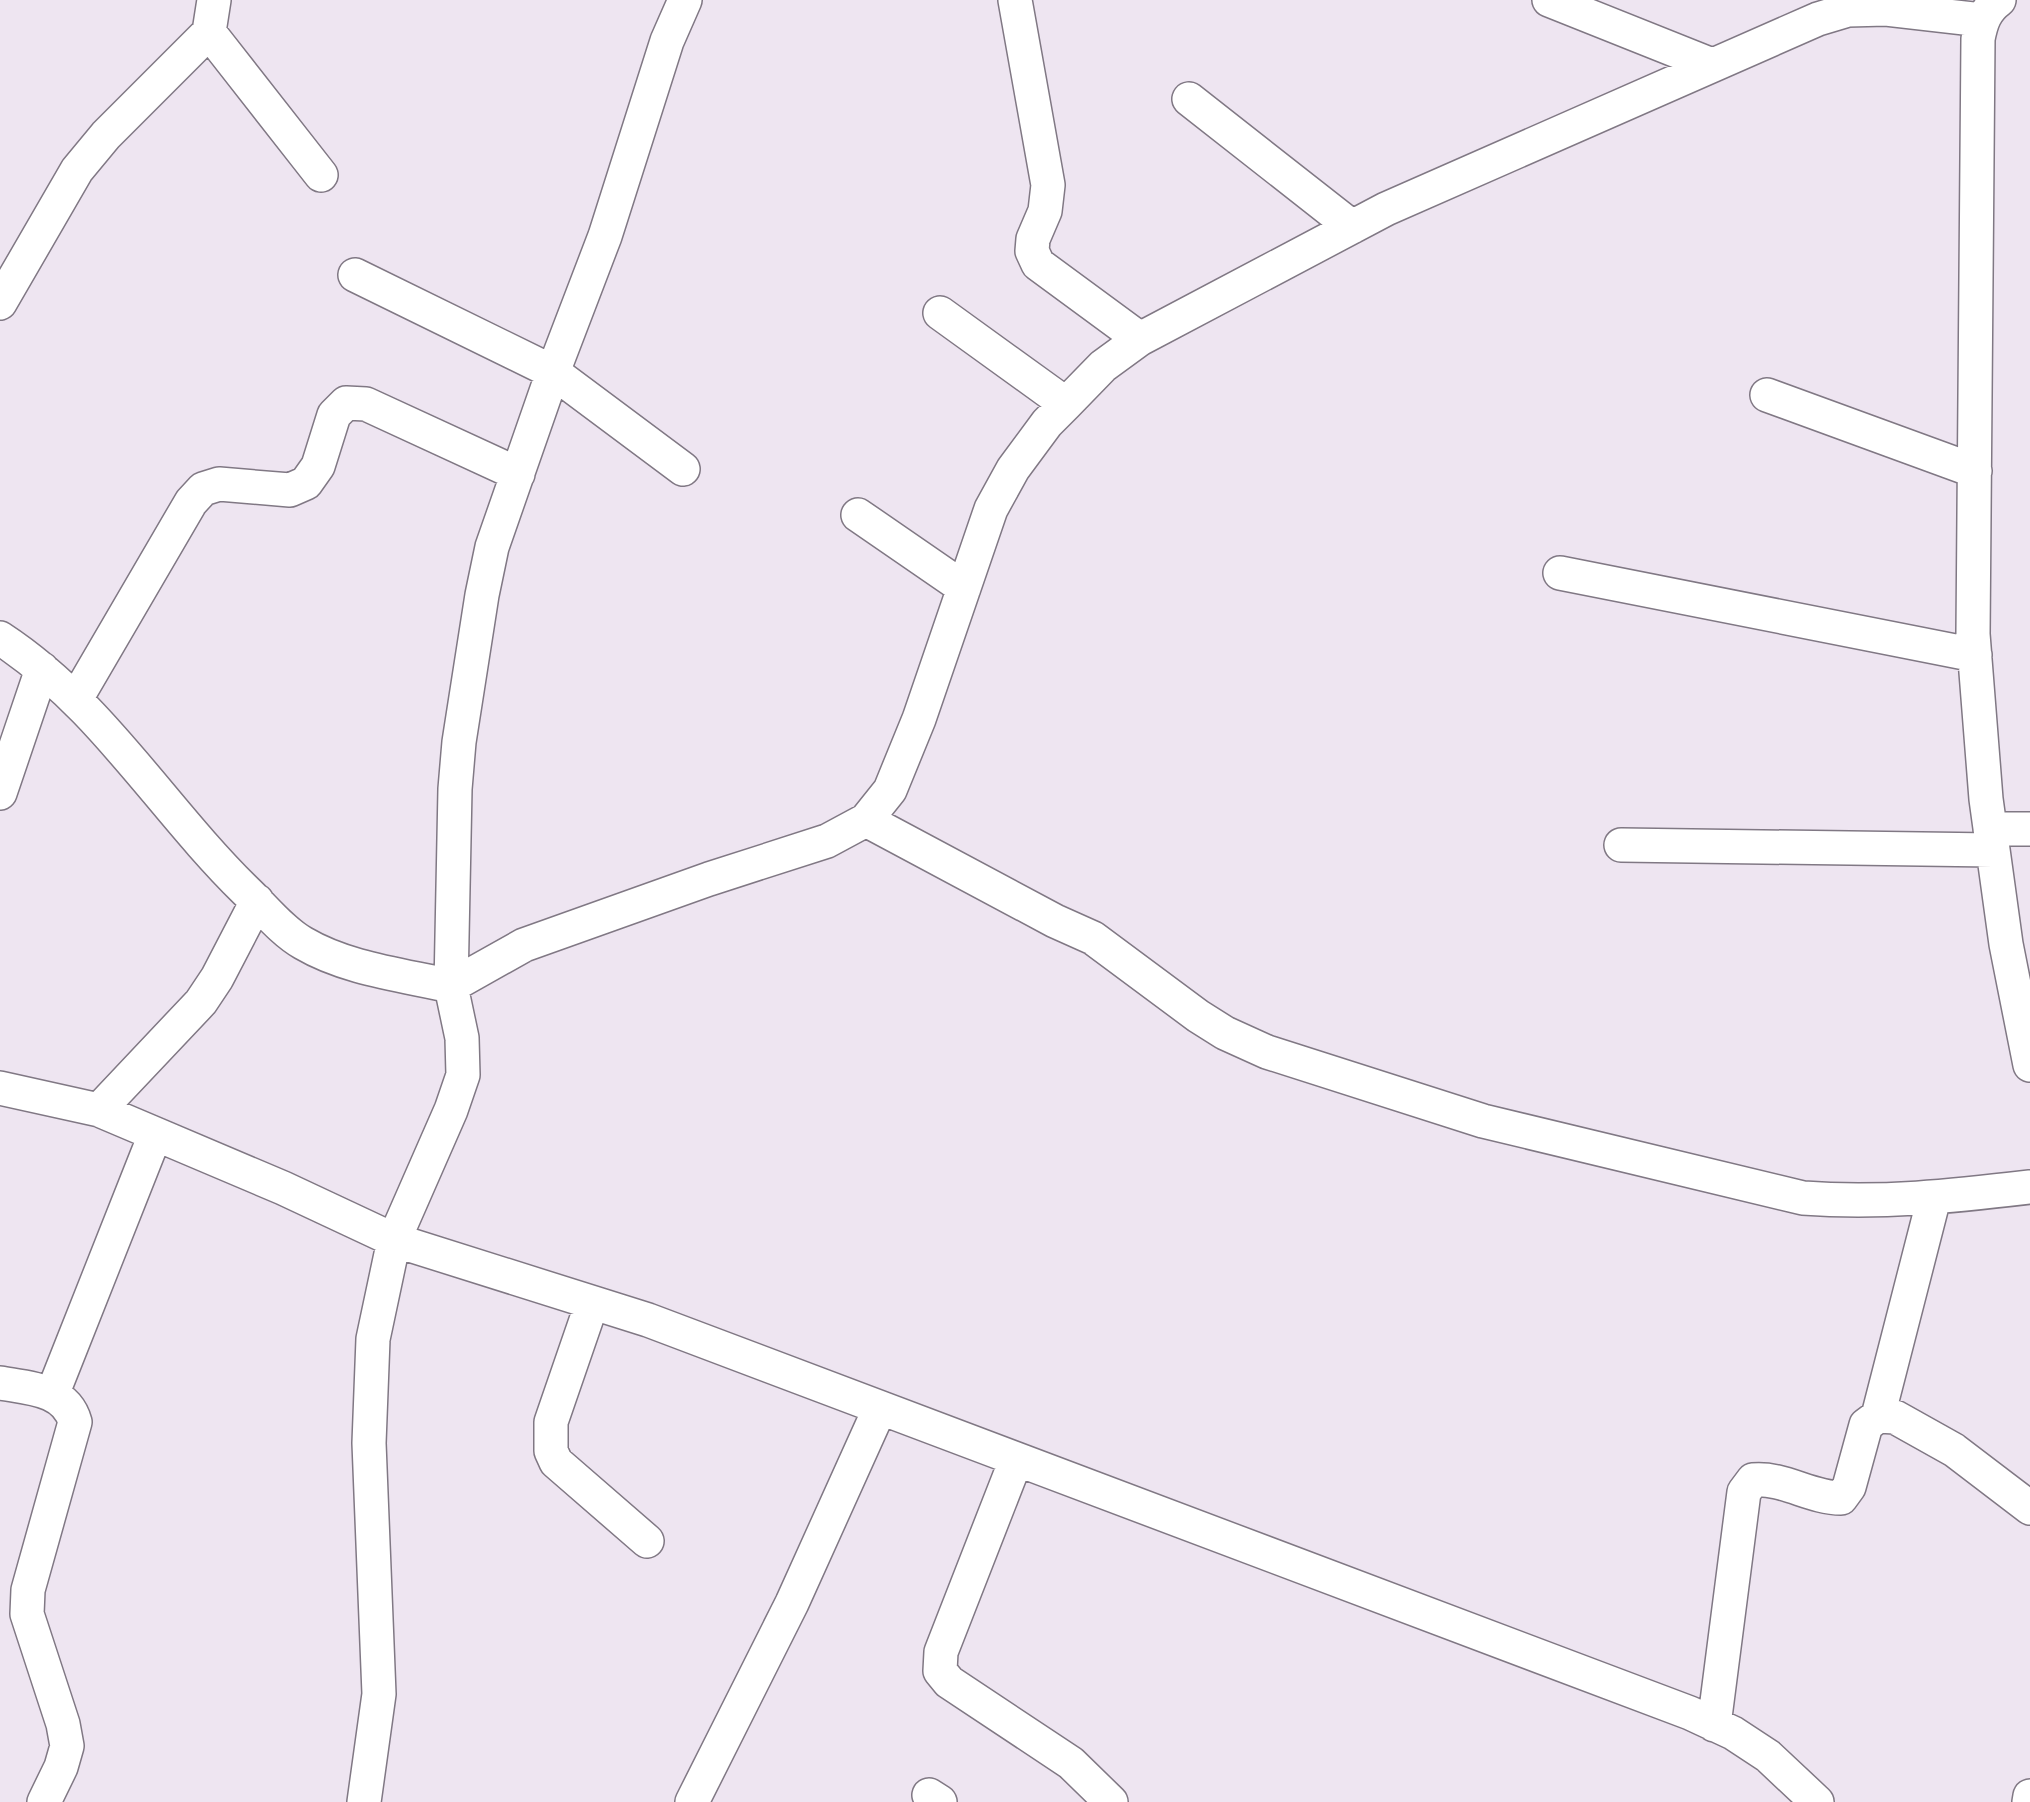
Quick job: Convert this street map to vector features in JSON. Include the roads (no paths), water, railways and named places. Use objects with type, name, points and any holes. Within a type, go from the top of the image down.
[{"type":"street","points":[[364,1802],[379,1694],[369,1443],[373,1340],[394,1240],[451,1110],[463,1075],[462,1038],[451,986],[455,789],[459,742],[486,576],[492,547],[553,372],[606,236],[667,41],[686,0]]},
{"type":"street","points":[[1016,0],[1048,185],[1045,211],[1033,239],[1032,250],[1038,264],[1140,339]]},
{"type":"street","points":[[1549,0],[1588,8],[1712,65]]},
{"type":"street","points":[[0,638],[42,669],[76,699],[111,735],[222,867],[302,943],[336,959],[451,986],[524,945],[709,879],[827,841],[866,820],[890,790],[919,719],[991,509],[1013,469],[1047,423],[1103,366],[1140,339],[1386,209],[1818,19],[1848,10],[1990,10],[1978,39],[1975,655],[1992,840],[2006,944],[2024,1007],[2030,1065]]},
{"type":"street","points":[[0,303],[9,268],[77,171],[212,16],[321,175]]},
{"type":"street","points":[[1189,99],[1352,227]]},
{"type":"street","points":[[356,275],[553,372],[683,469]]},
{"type":"street","points":[[940,313],[1066,404]]},
{"type":"street","points":[[1767,395],[1975,471]]},
{"type":"street","points":[[76,699],[191,502],[203,489],[219,484],[290,490],[306,483],[318,466],[334,415],[346,403],[366,404],[518,474]]},
{"type":"street","points":[[858,515],[963,588]]},
{"type":"street","points":[[1560,573],[1975,655]]},
{"type":"street","points":[[0,793],[42,669]]},
{"type":"street","points":[[866,820],[1055,921],[1093,938],[1198,1016],[1225,1033],[1267,1052],[1483,1121],[1803,1198],[1856,1202],[1934,1198],[2030,1187]]},
{"type":"street","points":[[1621,845],[1992,840],[2030,829]]},
{"type":"street","points":[[99,1110],[201,1002],[257,902]]},
{"type":"street","points":[[0,1088],[99,1110],[283,1188],[394,1240],[648,1320],[1385,1597],[1714,1725],[1768,1756],[1817,1802]]},
{"type":"street","points":[[52,1395],[155,1135]]},
{"type":"street","points":[[1714,1725],[1744,1492],[1753,1480],[1767,1479],[1823,1498],[1841,1498],[1849,1487],[1866,1425],[1878,1416],[1934,1198]]},
{"type":"street","points":[[592,1303],[551,1422],[551,1451],[556,1462],[647,1541]]},
{"type":"street","points":[[0,1383],[44,1390],[72,1411],[75,1422],[28,1590],[27,1614],[63,1724],[67,1746],[61,1767],[44,1802]]},
{"type":"street","points":[[692,1802],[792,1603],[879,1408]]},
{"type":"street","points":[[1878,1416],[1895,1417],[1954,1450],[2030,1508]]},
{"type":"street","points":[[1016,1460],[941,1653],[940,1671],[949,1682],[1071,1763],[1110,1802]]},
{"type":"street","points":[[0,1595],[27,1614]]},
{"type":"street","points":[[2029,1802],[2030,1796]]}]
